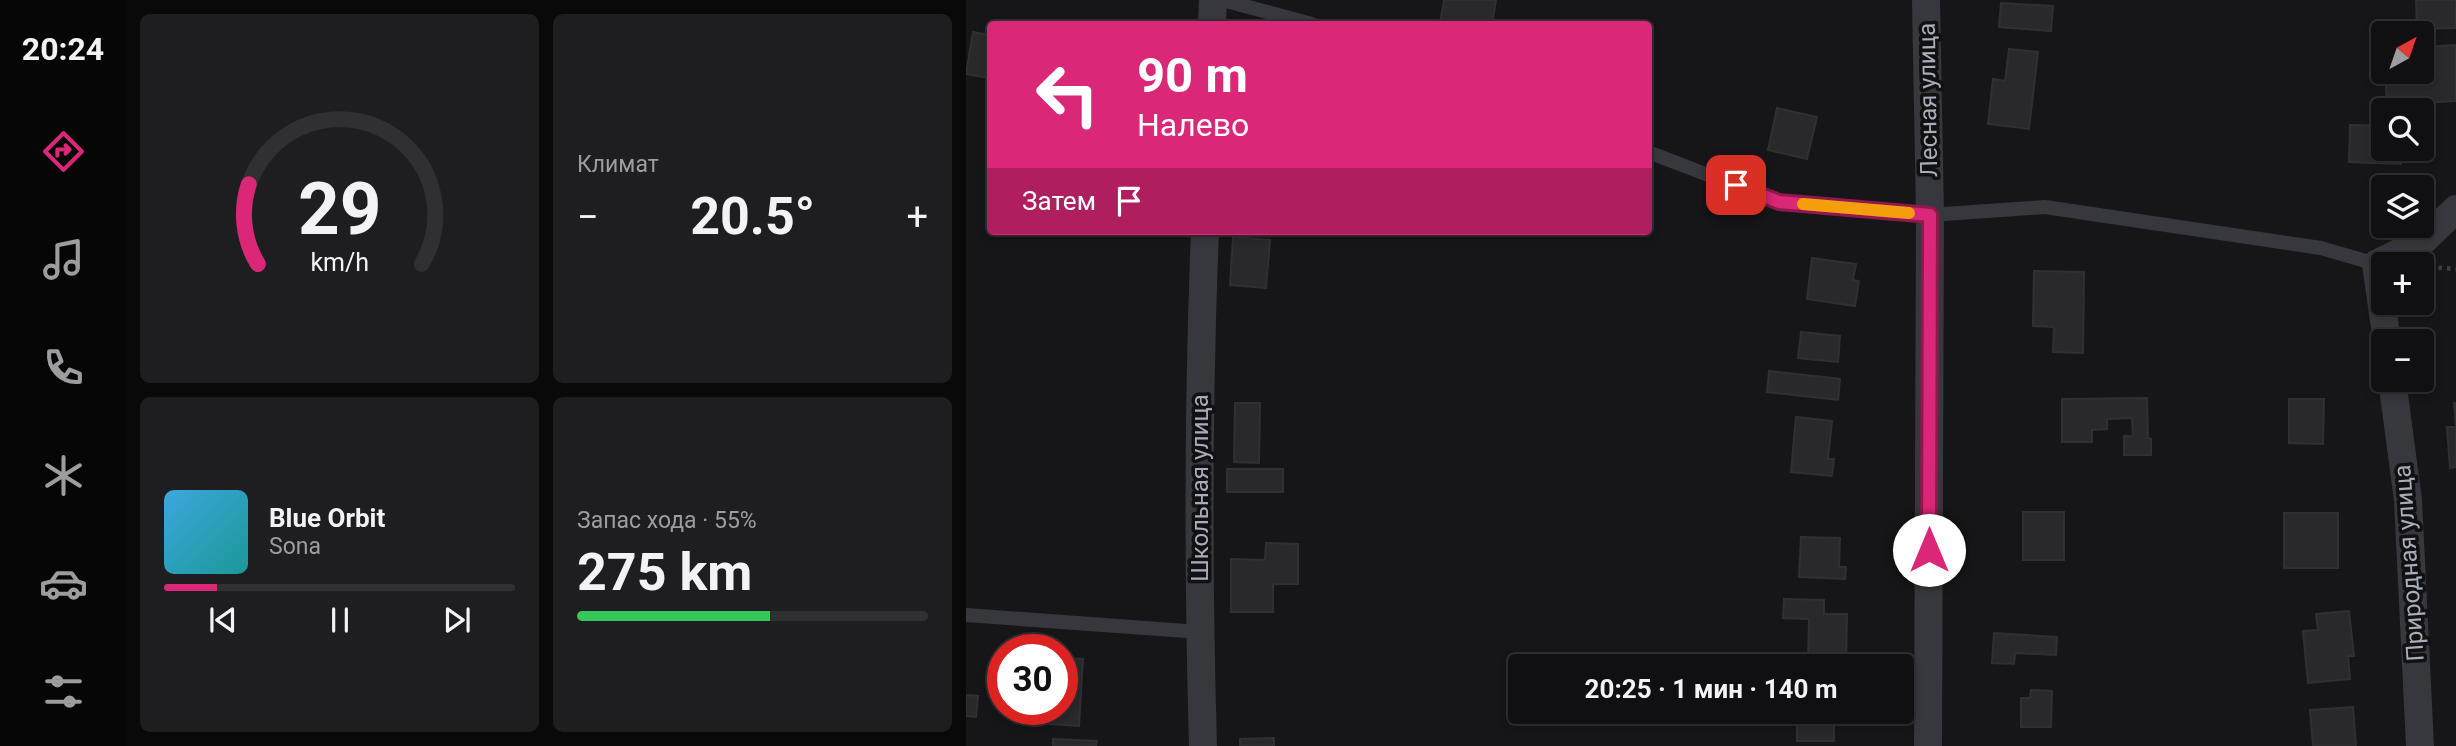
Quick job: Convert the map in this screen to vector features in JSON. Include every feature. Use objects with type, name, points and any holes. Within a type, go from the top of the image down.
[{"type":"street","points":[[1212,21],[1213,0]]},
{"type":"street","name":"Лесная улица","points":[[1926,0],[1930,215],[1928,746]]},
{"type":"street","points":[[2400,252],[2424,240],[2456,209]]},
{"type":"street","name":"Школьная улица","points":[[1203,746],[1200,632],[1200,360],[1205,235]]},
{"type":"street","name":"Природная улица","points":[[2394,392],[2408,500],[2420,746]]},
{"type":"lane","points":[[1222,0],[1301,21]]},
{"type":"lane","points":[[1652,154],[1779,202],[1930,215],[2045,207],[2321,248],[2371,263]]},
{"type":"lane","points":[[966,615],[1200,632]]},
{"type":"path","points":[[2434,268],[2456,269]]},
{"type":"building","points":[[1444,0],[1496,0],[1492,21],[1440,21]]},
{"type":"building","points":[[2416,0],[2456,0],[2456,28],[2434,29],[2434,21],[2417,21]]},
{"type":"building","points":[[2001,3],[2053,6],[2051,31],[1999,27]]},
{"type":"building","points":[[973,32],[987,34],[987,78],[966,74]]},
{"type":"building","points":[[2456,45],[2456,101],[2434,102],[2434,98],[2387,98],[2386,84],[2434,84],[2434,46]]},
{"type":"building","points":[[2009,49],[2038,52],[2029,129],[1988,124],[1993,79],[2005,81]]},
{"type":"building","points":[[1777,108],[1817,117],[1807,159],[1768,150]]},
{"type":"building","points":[[2350,125],[2371,126],[2371,161],[2401,161],[2401,164],[2349,162]]},
{"type":"building","points":[[1233,237],[1270,240],[1266,288],[1230,285]]},
{"type":"building","points":[[1812,258],[1856,264],[1853,280],[1859,281],[1855,306],[1807,299]]},
{"type":"building","points":[[2034,271],[2084,272],[2083,353],[2053,352],[2054,327],[2033,326]]},
{"type":"building","points":[[1801,332],[1840,336],[1838,362],[1798,358]]},
{"type":"building","points":[[1769,371],[1840,379],[1838,400],[1767,392]]},
{"type":"building","points":[[2147,398],[2151,455],[2124,455],[2124,436],[2133,436],[2132,418],[2107,419],[2107,429],[2092,430],[2092,442],[2062,442],[2062,399]]},
{"type":"building","points":[[2289,399],[2324,399],[2323,444],[2289,443]]},
{"type":"building","points":[[1235,403],[1260,403],[1259,463],[1234,462]]},
{"type":"building","points":[[1796,417],[1832,421],[1828,459],[1834,459],[1832,476],[1791,472]]},
{"type":"building","points":[[2447,427],[2456,427],[2456,467],[2450,468]]},
{"type":"building","points":[[1227,469],[1283,469],[1283,492],[1227,492]]},
{"type":"building","points":[[2023,512],[2064,512],[2064,560],[2023,560]]},
{"type":"building","points":[[2284,513],[2338,513],[2338,568],[2284,568]]},
{"type":"building","points":[[1801,537],[1840,538],[1839,567],[1846,567],[1845,579],[1799,577]]},
{"type":"building","points":[[1266,543],[1298,544],[1298,584],[1273,584],[1273,612],[1231,612],[1231,559],[1265,560]]},
{"type":"building","points":[[1784,599],[1824,600],[1824,614],[1847,614],[1846,654],[1808,654],[1809,619],[1783,618]]},
{"type":"building","points":[[2349,611],[2354,656],[2348,656],[2350,679],[2308,683],[2303,631],[2318,630],[2316,614]]},
{"type":"building","points":[[1994,633],[2057,637],[2056,655],[2015,653],[2014,664],[1992,663]]},
{"type":"building","points":[[1078,659],[1083,659],[1079,726],[1064,725],[1078,725]]},
{"type":"building","points":[[2031,690],[2052,691],[2051,727],[2021,727],[2021,698],[2030,698]]},
{"type":"building","points":[[966,695],[978,696],[976,717],[966,716]]},
{"type":"building","points":[[2353,707],[2356,746],[2313,746],[2310,710]]},
{"type":"building","points":[[1797,724],[1834,724],[1834,741],[1797,741]]},
{"type":"building","points":[[1274,738],[1274,746],[1240,746],[1240,739]]},
{"type":"building","points":[[1053,739],[1097,741],[1096,746],[1053,746]]},
{"type":"slow traffic","points":[[1803,204],[1909,213]]},
{"type":"route","points":[[1736,185],[1779,202],[1930,215],[1929,550]]}]
